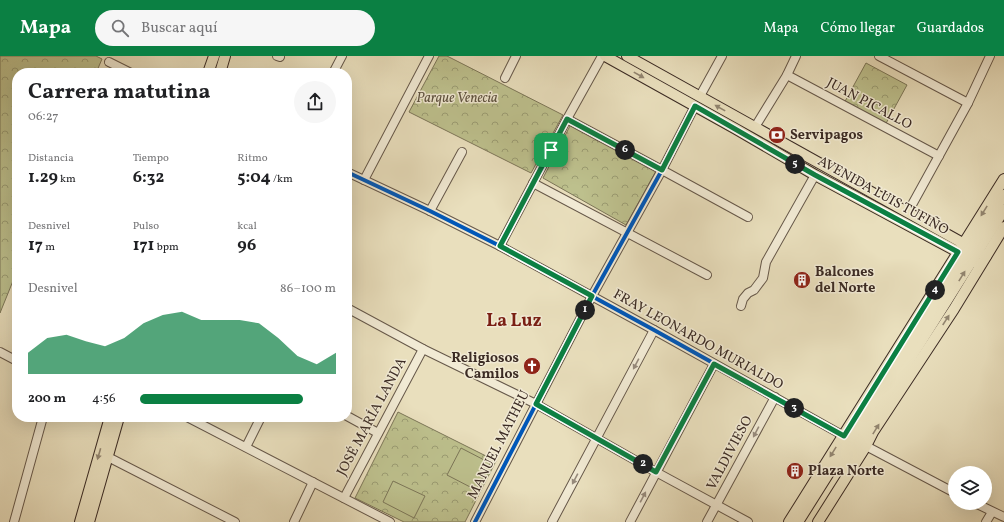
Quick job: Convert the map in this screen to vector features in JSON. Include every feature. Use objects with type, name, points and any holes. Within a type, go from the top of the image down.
[{"type":"main road","points":[[210,68],[214,56]]},
{"type":"main road","points":[[221,68],[225,56]]},
{"type":"main road","name":"AVENIDA LUIS TUFIÑO","points":[[605,56],[815,175],[968,259]]},
{"type":"main road","name":"AVENIDA LUIS TUFIÑO","points":[[627,56],[974,249]]},
{"type":"main road","points":[[657,85],[663,75]]},
{"type":"main road","points":[[736,129],[741,119]]},
{"type":"main road","points":[[974,249],[1004,179]]},
{"type":"main road","points":[[806,522],[887,397],[1004,195]]},
{"type":"main road","points":[[798,522],[974,249],[1004,210]]},
{"type":"main road","points":[[974,249],[1004,227]]},
{"type":"main road","points":[[789,522],[844,436],[968,259]]},
{"type":"main road","points":[[818,522],[866,446],[873,432],[954,309],[968,259]]},
{"type":"main road","points":[[80,522],[109,422]]},
{"type":"main road","points":[[89,522],[118,422]]},
{"type":"street","points":[[336,68],[342,56]]},
{"type":"street","points":[[364,180],[430,56]]},
{"type":"street","points":[[505,78],[516,56]]},
{"type":"street","points":[[500,246],[602,56]]},
{"type":"street","points":[[700,96],[722,56]]},
{"type":"street","points":[[755,127],[787,75],[796,56]]},
{"type":"street","points":[[879,56],[968,103]]},
{"type":"street","points":[[908,212],[968,103],[990,56]]},
{"type":"street","points":[[109,62],[121,68]]},
{"type":"street","name":"JUAN PICALLO","points":[[787,75],[940,156]]},
{"type":"street","name":"MANUEL MATHEU","points":[[475,522],[592,296],[662,170],[695,106]]},
{"type":"street","points":[[567,119],[748,217]]},
{"type":"street","points":[[430,211],[462,152]]},
{"type":"street","name":"FRAY LEONARDO MURIALDO","points":[[352,174],[500,246],[844,436]]},
{"type":"street","points":[[741,306],[743,299],[748,293],[754,290],[762,278],[766,262],[815,175]]},
{"type":"street","points":[[533,182],[707,275]]},
{"type":"street","points":[[352,311],[423,349],[536,404],[748,522]]},
{"type":"street","points":[[552,522],[654,330]]},
{"type":"street","name":"JOSÉ MARÍA LANDA","points":[[344,498],[423,349]]},
{"type":"street","points":[[0,352],[12,358]]},
{"type":"street","points":[[630,522],[714,364]]},
{"type":"street","name":"VALDIVIESO","points":[[707,522],[775,397]]},
{"type":"street","points":[[352,419],[378,433]]},
{"type":"street","points":[[14,522],[42,422]]},
{"type":"street","points":[[197,422],[344,498],[378,519],[390,522]]},
{"type":"street","points":[[246,447],[258,422]]},
{"type":"street","points":[[866,446],[948,488]]},
{"type":"street","points":[[108,457],[235,522]]},
{"type":"street","points":[[294,522],[313,482]]},
{"type":"street","points":[[988,510],[1004,518]]},
{"type":"street","points":[[986,522],[992,512]]},
{"type":"green space","points":[[0,56],[96,56],[102,59],[98,68],[12,68],[12,283],[0,313]]},
{"type":"green space","name":"Parque Venecia","points":[[439,56],[447,56],[563,115],[531,173],[409,112]]},
{"type":"green space","points":[[866,63],[907,85],[884,127],[843,105]]},
{"type":"green space","points":[[571,124],[656,171],[626,225],[543,178]]},
{"type":"green space","points":[[398,412],[496,461],[465,522],[404,522],[355,498]]},
{"type":"green space","points":[[461,448],[490,463],[476,490],[447,475]]},
{"type":"green space","points":[[393,481],[425,496],[414,518],[383,502]]},
{"type":"cycle path","points":[[475,522],[592,296],[662,170],[695,106]]},
{"type":"cycle path","points":[[352,174],[500,246],[844,436]]},
{"type":"place","name":"Servipagos","points":[[777,135]]},
{"type":"place","name":"Balcones del Norte","points":[[802,280]]},
{"type":"place","name":"Religiosos Camilos","points":[[532,366]]},
{"type":"place","name":"Plaza Norte","points":[[795,471]]},
{"type":"district","name":"La Luz","points":[[514,321]]},
{"type":"route","points":[[695,106],[815,175],[958,252],[844,436],[714,364],[656,472],[536,404],[592,296],[500,246],[551,150],[567,119],[662,170],[695,106]]}]
